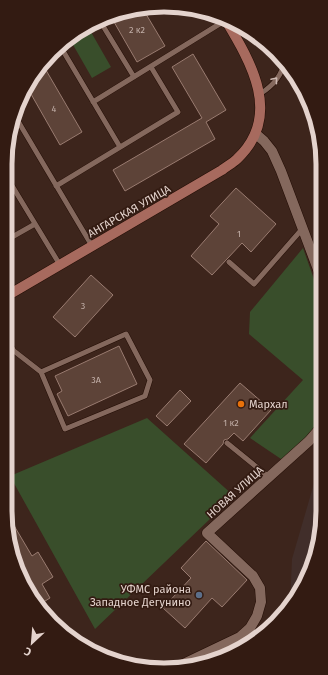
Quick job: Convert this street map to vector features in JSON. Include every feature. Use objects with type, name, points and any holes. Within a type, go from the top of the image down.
[{"type":"street","points":[[231,28],[242,47],[253,71],[260,94],[260,118],[256,134],[272,151],[316,264]]},
{"type":"street","name":"АНГАРСКАЯ УЛИЦА","points":[[12,293],[222,170],[237,159],[256,134]]},
{"type":"street","name":"НОВАЯ УЛИЦА","points":[[191,661],[240,637],[250,628],[257,616],[261,602],[260,588],[253,576],[208,533],[309,442],[316,433]]},
{"type":"lane","points":[[93,102],[221,23]]},
{"type":"lane","points":[[103,25],[134,77]]},
{"type":"lane","points":[[63,51],[120,147]]},
{"type":"lane","points":[[56,186],[178,112],[151,67]]},
{"type":"lane","points":[[260,94],[268,89],[278,78],[283,69]]},
{"type":"lane","points":[[18,121],[92,246]]},
{"type":"lane","points":[[12,186],[60,265]]},
{"type":"lane","points":[[12,237],[35,224]]},
{"type":"lane","points":[[229,262],[254,284],[303,228]]},
{"type":"lane","points":[[12,348],[41,372],[65,429],[145,396],[150,380],[126,334],[41,372]]},
{"type":"lane","points":[[227,444],[269,477]]},
{"type":"lane","points":[[226,644],[228,648]]},
{"type":"shaded area","points":[[315,480],[316,521],[313,541],[308,560],[296,587],[290,594],[292,559]]},
{"type":"green space","points":[[91,32],[111,67],[92,78],[72,43]]},
{"type":"green space","points":[[303,248],[316,285],[316,428],[284,461],[250,438],[303,380],[249,334],[250,312]]},
{"type":"green space","points":[[147,418],[234,496],[95,629],[12,480],[12,475]]},
{"type":"building","points":[[145,13],[165,46],[137,62],[113,21]]},
{"type":"building","points":[[193,54],[226,110],[206,122],[215,139],[125,191],[113,170],[202,118],[172,67]]},
{"type":"building","points":[[45,69],[82,132],[60,145],[30,92]]},
{"type":"building","points":[[236,188],[276,224],[251,252],[242,243],[212,275],[191,256],[219,224],[210,216]]},
{"type":"building","points":[[91,275],[113,295],[75,337],[53,317]]},
{"type":"building","points":[[119,346],[137,384],[68,416],[57,394],[62,391],[55,376]]},
{"type":"building","points":[[240,383],[271,410],[243,441],[234,433],[228,439],[224,440],[223,444],[206,463],[184,444]]},
{"type":"building","points":[[180,390],[191,401],[167,426],[156,416]]},
{"type":"building","points":[[12,522],[32,556],[38,552],[53,577],[42,584],[50,598],[42,603],[32,587],[20,560]]},
{"type":"building","points":[[206,541],[247,580],[222,607],[212,598],[185,628],[163,608],[191,578],[181,568]]},
{"type":"place","name":"Мархал","points":[[241,404]]},
{"type":"place","name":"УФМС района Западное Дегунино","points":[[199,595]]}]
